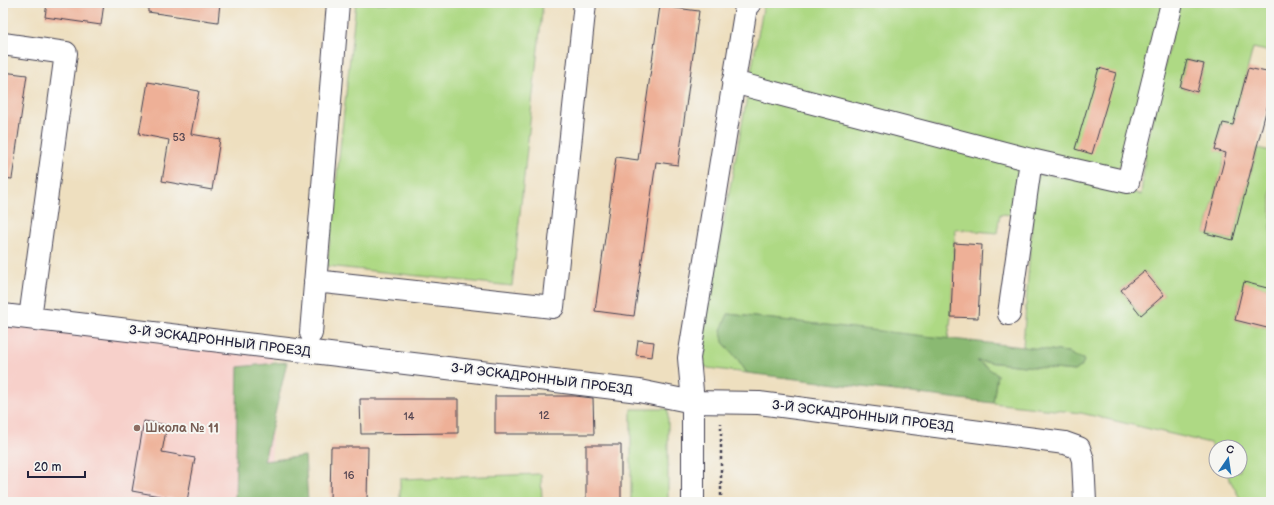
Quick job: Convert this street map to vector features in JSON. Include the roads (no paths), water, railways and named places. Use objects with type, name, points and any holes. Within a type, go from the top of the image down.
[{"type":"street","points":[[315,281],[553,307],[584,3]]},
{"type":"street","points":[[733,82],[1031,160],[1128,182],[1172,3]]},
{"type":"street","points":[[693,502],[693,402],[689,358],[746,4]]},
{"type":"street","points":[[311,332],[336,8]]},
{"type":"street","points":[[3,44],[66,53],[30,318]]},
{"type":"street","points":[[1009,314],[1031,160]]},
{"type":"street","name":"3-Й ЭСКАДРОННЫЙ ПРОЕЗД","points":[[3,315],[639,391],[693,402],[759,403],[1065,443],[1079,448],[1083,460],[1085,502]]},
{"type":"place","name":"Школа № 11","points":[[137,428]]}]
